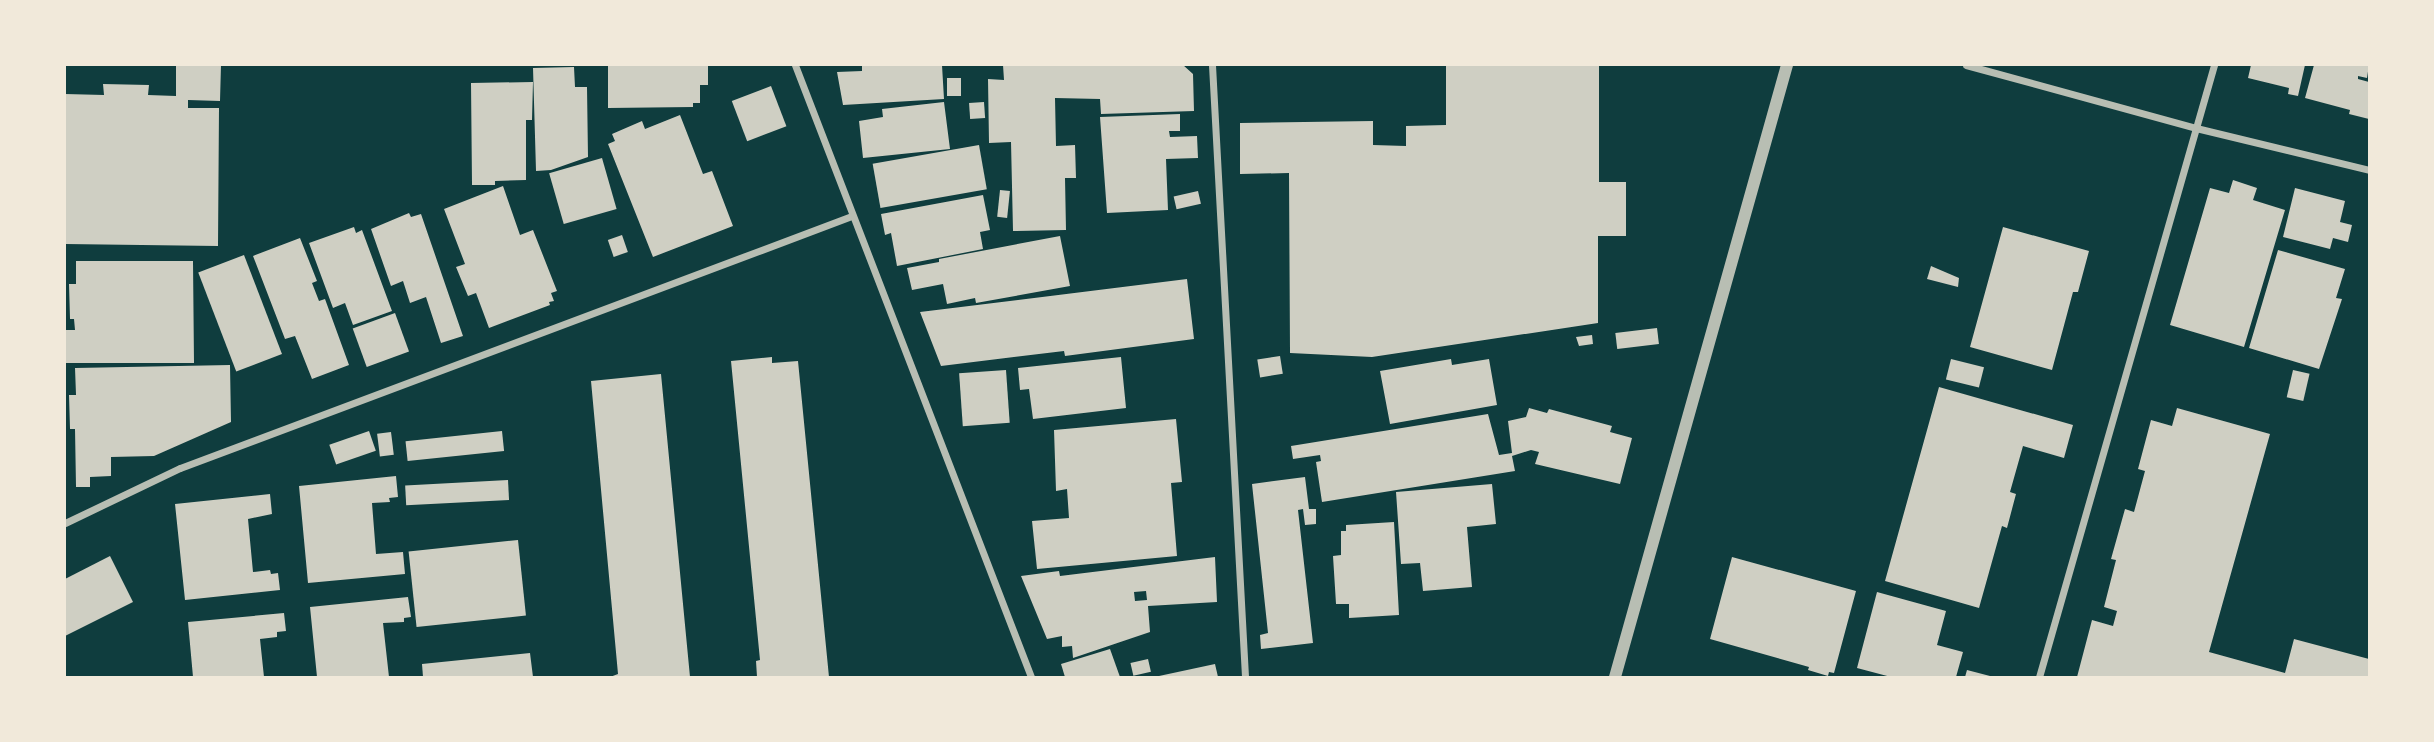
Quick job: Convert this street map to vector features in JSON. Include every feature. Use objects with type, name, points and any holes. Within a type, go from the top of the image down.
[{"type":"street","points":[[795,65],[1031,677]]},
{"type":"street","points":[[1212,65],[1245,677]]},
{"type":"street","points":[[1615,677],[1787,65]]},
{"type":"street","points":[[1966,65],[2196,128],[2369,170]]},
{"type":"street","points":[[2039,677],[2214,65]]},
{"type":"street","points":[[65,523],[180,468],[852,216]]},
{"type":"building","points":[[176,65],[221,65],[220,101],[188,100],[188,108],[219,108],[218,246],[65,244],[65,94],[104,95],[103,84],[149,85],[148,95],[176,96]]},
{"type":"building","points":[[608,65],[708,65],[708,85],[700,85],[700,103],[693,103],[693,107],[608,108]]},
{"type":"building","points":[[862,65],[942,65],[944,99],[843,105],[837,72],[862,71]]},
{"type":"building","points":[[1003,65],[1183,65],[1193,74],[1194,111],[1101,114],[1100,99],[1055,98],[1056,146],[1075,145],[1076,178],[1065,178],[1066,230],[1013,231],[1011,142],[989,143],[988,79],[1004,80]]},
{"type":"building","points":[[2251,65],[2305,65],[2298,96],[2288,94],[2289,88],[2248,78]]},
{"type":"building","points":[[2314,65],[2369,65],[2367,78],[2358,76],[2358,79],[2369,82],[2369,119],[2349,114],[2350,110],[2305,98]]},
{"type":"building","points":[[1446,66],[1599,66],[1599,182],[1626,182],[1626,236],[1598,236],[1598,323],[1372,357],[1290,353],[1289,173],[1240,174],[1240,123],[1373,121],[1373,145],[1406,146],[1406,126],[1446,125]]},
{"type":"building","points":[[574,67],[575,87],[587,87],[588,157],[551,170],[536,171],[533,68]]},
{"type":"building","points":[[947,78],[961,78],[961,96],[947,96]]},
{"type":"building","points":[[533,82],[532,120],[526,120],[526,180],[495,181],[495,185],[472,185],[471,83]]},
{"type":"building","points":[[771,86],[786,126],[747,141],[732,101]]},
{"type":"building","points":[[944,102],[950,149],[863,158],[859,121],[883,117],[882,109]]},
{"type":"building","points":[[984,102],[985,118],[970,119],[969,103]]},
{"type":"building","points":[[1180,114],[1180,131],[1169,131],[1170,137],[1197,136],[1198,158],[1166,159],[1168,210],[1107,213],[1100,117]]},
{"type":"building","points":[[680,115],[703,174],[712,171],[733,226],[653,257],[608,144],[615,141],[612,134],[642,121],[645,129]]},
{"type":"building","points":[[979,145],[987,189],[880,208],[873,164]]},
{"type":"building","points":[[602,158],[617,209],[564,224],[549,173]]},
{"type":"building","points":[[2233,180],[2257,188],[2253,200],[2285,210],[2244,347],[2170,325],[2210,188],[2229,193]]},
{"type":"building","points":[[503,186],[520,235],[533,230],[557,291],[551,293],[554,301],[549,302],[550,305],[489,328],[476,293],[468,296],[456,267],[465,264],[444,209]]},
{"type":"building","points":[[2295,188],[2345,201],[2340,222],[2352,225],[2348,242],[2333,238],[2330,249],[2283,237]]},
{"type":"building","points":[[1000,190],[1010,191],[1007,218],[997,217]]},
{"type":"building","points":[[1198,191],[1201,204],[1177,209],[1174,197]]},
{"type":"building","points":[[983,195],[990,230],[980,232],[983,249],[897,266],[891,233],[885,235],[881,214]]},
{"type":"building","points":[[409,213],[411,217],[421,214],[463,336],[441,343],[426,297],[410,303],[403,281],[391,286],[371,229]]},
{"type":"building","points":[[354,227],[356,233],[362,230],[392,311],[353,325],[345,303],[333,308],[309,243]]},
{"type":"building","points":[[2003,227],[2089,251],[2078,292],[2073,292],[2052,370],[1970,347]]},
{"type":"building","points":[[622,235],[628,252],[614,257],[608,240]]},
{"type":"building","points":[[1060,236],[1070,286],[976,303],[975,298],[947,304],[943,284],[912,290],[907,268],[939,262],[939,259]]},
{"type":"building","points":[[300,238],[317,281],[312,283],[319,301],[325,299],[349,365],[312,379],[295,336],[285,339],[253,256]]},
{"type":"building","points":[[2278,250],[2345,269],[2336,298],[2342,299],[2319,369],[2249,348]]},
{"type":"building","points":[[244,255],[282,354],[236,372],[198,273]]},
{"type":"building","points":[[76,261],[193,261],[194,363],[65,363],[65,330],[75,330],[74,319],[70,319],[69,284],[76,284]]},
{"type":"building","points":[[1931,266],[1959,278],[1958,287],[1927,279]]},
{"type":"building","points":[[1187,279],[1194,339],[1065,356],[1064,351],[941,366],[920,312]]},
{"type":"building","points":[[395,313],[409,352],[367,367],[353,328]]},
{"type":"building","points":[[1657,328],[1659,344],[1617,349],[1615,333]]},
{"type":"building","points":[[1592,335],[1593,344],[1579,346],[1576,337]]},
{"type":"building","points":[[1280,356],[1283,374],[1260,377],[1257,360]]},
{"type":"building","points":[[772,357],[772,363],[798,361],[829,677],[757,677],[756,661],[760,660],[731,361]]},
{"type":"building","points":[[1121,357],[1126,408],[1033,419],[1029,389],[1020,390],[1018,368]]},
{"type":"building","points":[[1451,359],[1452,365],[1489,359],[1497,405],[1390,424],[1380,371]]},
{"type":"building","points":[[1951,359],[1984,367],[1979,388],[1946,379]]},
{"type":"building","points":[[230,365],[231,422],[154,456],[111,457],[111,476],[90,477],[90,487],[76,487],[75,429],[70,429],[69,395],[76,395],[75,368]]},
{"type":"building","points":[[1006,370],[1010,423],[963,426],[959,373]]},
{"type":"building","points":[[2293,370],[2310,374],[2303,401],[2287,397]]},
{"type":"building","points":[[661,374],[690,677],[610,677],[618,674],[591,381]]},
{"type":"building","points":[[1939,387],[2073,425],[2064,458],[2023,446],[2010,492],[2016,494],[2007,528],[2002,526],[1979,608],[1885,581]]},
{"type":"building","points":[[1529,408],[1547,413],[1549,409],[1612,426],[1610,432],[1632,438],[1620,484],[1535,464],[1539,452],[1531,450],[1512,456],[1515,471],[1322,502],[1316,462],[1321,461],[1320,455],[1293,459],[1291,446],[1488,414],[1499,455],[1512,453],[1508,421],[1526,417]]},
{"type":"building","points":[[2177,408],[2270,434],[2209,652],[2285,673],[2294,639],[2369,659],[2369,677],[2077,677],[2092,620],[2113,626],[2117,611],[2104,607],[2116,560],[2111,559],[2125,509],[2134,512],[2145,471],[2138,469],[2151,420],[2172,426]]},
{"type":"building","points":[[1176,419],[1182,482],[1171,483],[1177,556],[1037,569],[1032,521],[1069,518],[1067,489],[1056,491],[1054,430]]},
{"type":"building","points":[[369,431],[376,451],[336,465],[329,445]]},
{"type":"building","points":[[502,431],[504,451],[408,461],[406,441]]},
{"type":"building","points":[[391,432],[394,455],[380,457],[377,434]]},
{"type":"building","points":[[396,476],[398,497],[389,498],[390,502],[372,503],[376,554],[403,552],[405,574],[308,583],[299,486]]},
{"type":"building","points":[[1305,477],[1309,509],[1316,509],[1316,524],[1305,525],[1303,509],[1298,510],[1313,643],[1261,649],[1260,635],[1268,633],[1252,484]]},
{"type":"building","points":[[508,480],[509,500],[406,505],[405,485]]},
{"type":"building","points":[[1492,484],[1496,524],[1467,527],[1472,587],[1423,591],[1420,563],[1401,564],[1396,492]]},
{"type":"building","points":[[270,494],[272,514],[248,519],[253,572],[270,570],[271,574],[278,573],[280,590],[185,600],[175,504]]},
{"type":"building","points":[[1394,522],[1399,615],[1349,618],[1349,604],[1336,604],[1333,556],[1341,555],[1341,531],[1346,531],[1346,525]]},
{"type":"building","points":[[518,540],[526,616],[417,627],[409,551]]},
{"type":"building","points":[[110,556],[133,602],[65,636],[65,579]]},
{"type":"building","points":[[1215,557],[1217,602],[1148,606],[1150,632],[1073,658],[1072,646],[1062,647],[1062,636],[1047,639],[1021,576],[1059,571],[1060,576]],"holes":[[[1146,591],[1147,600],[1135,601],[1134,592]]]},
{"type":"building","points":[[1732,557],[1856,591],[1834,673],[1829,672],[1828,676],[1808,670],[1809,667],[1710,639]]},
{"type":"building","points":[[1877,592],[1946,611],[1937,645],[1963,652],[1956,677],[1891,677],[1857,668]]},
{"type":"building","points":[[408,597],[411,617],[404,618],[404,622],[383,623],[389,677],[317,677],[310,607]]},
{"type":"building","points":[[284,613],[286,631],[277,632],[277,637],[260,639],[264,677],[193,677],[188,622]]},
{"type":"building","points":[[1110,649],[1120,677],[1065,677],[1061,664]]},
{"type":"building","points":[[530,653],[533,677],[423,677],[422,664]]},
{"type":"building","points":[[1148,659],[1151,672],[1133,676],[1130,663]]},
{"type":"building","points":[[1215,664],[1218,677],[1159,677],[1159,676]]},
{"type":"building","points":[[1967,670],[1990,676],[1990,677],[1965,677]]}]
